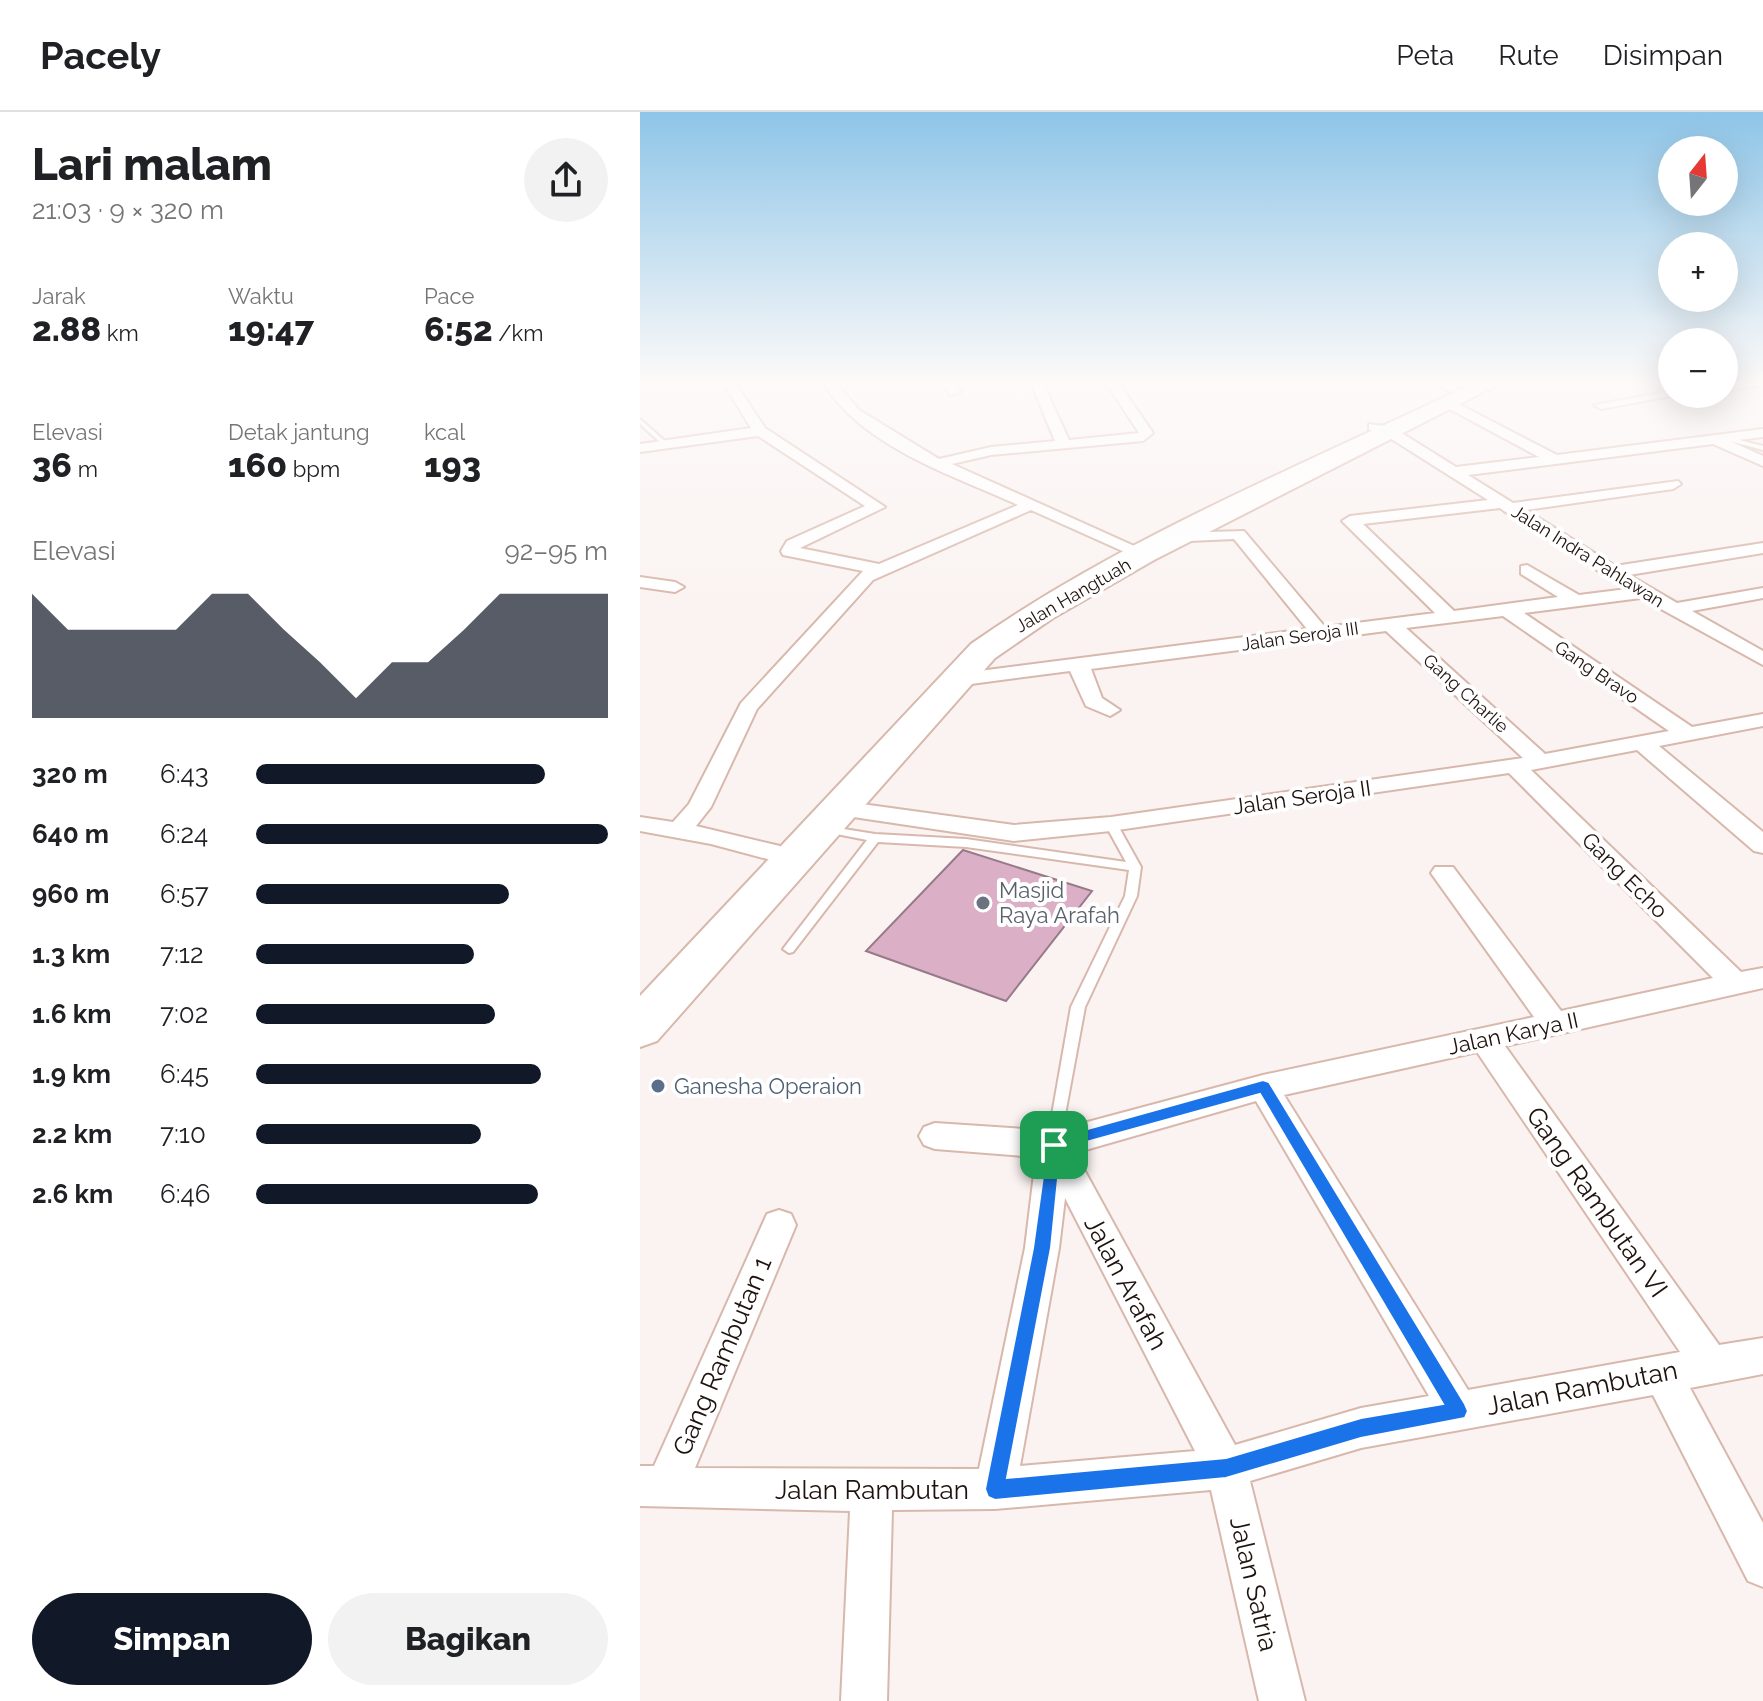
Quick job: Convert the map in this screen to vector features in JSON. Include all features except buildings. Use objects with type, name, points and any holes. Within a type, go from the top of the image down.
[{"type":"highway","name":"Jalan Hangtuah","points":[[640,992],[771,852],[903,724],[991,627],[1035,597],[1149,547],[1165,526],[1322,455]]},
{"type":"highway","name":"Jalan Hangtuah","points":[[640,1028],[831,818],[903,724],[956,680],[983,651],[1049,604],[1149,547],[1329,455]]},
{"type":"street","points":[[797,455],[877,507],[793,545],[789,551],[877,569]]},
{"type":"street","points":[[921,455],[1030,505],[1149,547],[1238,534],[1319,632]]},
{"type":"street","points":[[935,464],[973,455]]},
{"type":"street","name":"Jalan Indra Pahlawan","points":[[1425,455],[1644,592],[1763,659]]},
{"type":"street","points":[[1549,455],[1556,460]]},
{"type":"street","points":[[1454,472],[1591,455]]},
{"type":"street","points":[[1450,617],[1350,521],[1673,484]]},
{"type":"street","points":[[679,830],[699,807],[748,707],[877,569],[1030,505]]},
{"type":"street","points":[[1613,572],[1763,548]]},
{"type":"street","points":[[1527,570],[1575,600]]},
{"type":"street","points":[[640,582],[675,587]]},
{"type":"street","name":"Jalan Seroja III","points":[[956,680],[1077,667],[1319,632],[1644,592]]},
{"type":"street","points":[[1675,609],[1763,593]]},
{"type":"street","name":"Gang Bravo","points":[[1507,610],[1688,734]]},
{"type":"street","name":"Gang Charlie","points":[[1391,625],[1540,761]]},
{"type":"street","points":[[1077,667],[1082,670],[1093,702],[1110,710]]},
{"type":"street","name":"Jalan Seroja II","points":[[831,818],[1014,833],[1111,824],[1514,766],[1688,734],[1757,726]]},
{"type":"street","points":[[1642,743],[1763,845]]},
{"type":"street","name":"Gang Echo","points":[[1514,766],[1749,981]]},
{"type":"street","points":[[640,824],[771,852]]},
{"type":"street","points":[[1444,873],[1555,1024]]},
{"type":"street","name":"Jalan Karya II","points":[[935,1136],[1054,1145],[1263,1087],[1749,981]]},
{"type":"street","name":"Gang Rambutan VI","points":[[1484,1039],[1710,1364]]},
{"type":"street","points":[[1263,1087],[1459,1411]]},
{"type":"street","points":[[995,1489],[1042,1248],[1054,1145]]},
{"type":"street","name":"Jalan Arafah","points":[[1054,1145],[1226,1468]]},
{"type":"street","name":"Gang Rambutan 1","points":[[653,1487],[779,1225]]},
{"type":"street","name":"Jalan Rambutan","points":[[653,1487],[995,1489],[1226,1468],[1361,1428],[1763,1356]]},
{"type":"street","points":[[1662,1373],[1763,1566]]},
{"type":"street","name":"Jalan Satria","points":[[1226,1468],[1282,1701]]},
{"type":"street","points":[[864,1701],[872,1490]]},
{"type":"lane","points":[[831,818],[875,838],[966,843],[1135,867]]},
{"type":"lane","points":[[1054,1145],[1078,1007],[1131,896],[1135,867],[1111,824]]},
{"type":"lane","points":[[789,949],[875,838]]},
{"type":"place","name":"Masjid Raya Arafah","points":[[983,903]]},
{"type":"place","name":"Ganesha Operaion","points":[[658,1086]]},
{"type":"route","points":[[1263,1087],[1459,1411],[1361,1428],[1226,1468],[995,1489],[1042,1248],[1054,1145],[1263,1087]]}]
